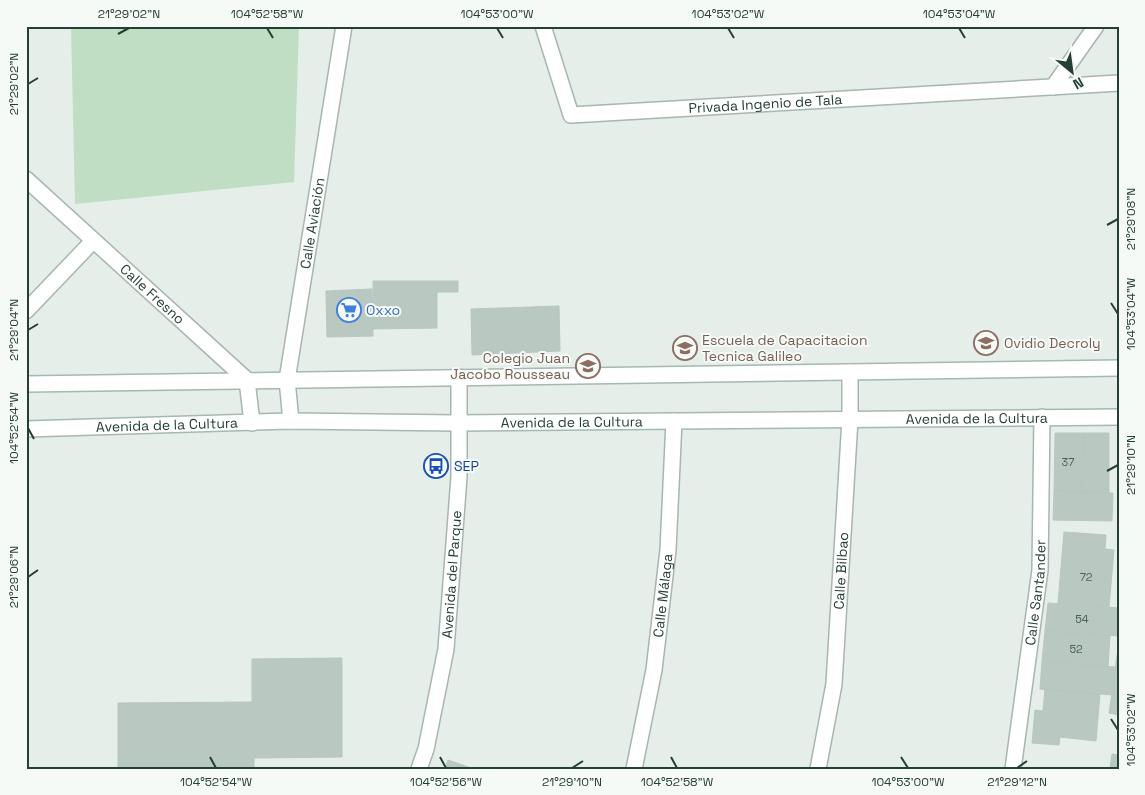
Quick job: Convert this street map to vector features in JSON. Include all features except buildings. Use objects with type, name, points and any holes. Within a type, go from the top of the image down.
[{"type":"street","name":"Calle Aviación","points":[[291,421],[287,380],[344,26]]},
{"type":"street","name":"Privada Ingenio de Tala","points":[[544,26],[571,115],[1119,83]]},
{"type":"street","points":[[1052,87],[1096,26]]},
{"type":"street","name":"Calle Fresno","points":[[26,179],[247,380]]},
{"type":"street","points":[[26,311],[94,240]]},
{"type":"street","points":[[26,384],[1119,368]]},
{"type":"street","name":"Calle Bilbao","points":[[818,769],[834,684],[850,419],[850,372]]},
{"type":"street","name":"Avenida del Parque","points":[[419,769],[426,749],[446,649],[459,477],[459,377]]},
{"type":"street","points":[[247,380],[252,423]]},
{"type":"street","name":"Calle Santander","points":[[1013,769],[1040,570],[1042,417]]},
{"type":"street","name":"Avenida de la Cultura","points":[[26,429],[291,421],[458,423],[1119,417]]},
{"type":"street","name":"Calle Málaga","points":[[634,769],[654,670],[668,550],[674,421]]},
{"type":"green space","points":[[71,26],[299,26],[294,182],[75,204]]},
{"type":"place","name":"Oxxo","points":[[349,310]]},
{"type":"place","name":"Ovidio Decroly","points":[[986,343]]},
{"type":"place","name":"Escuela de Capacitacion Tecnica Galileo","points":[[685,348]]},
{"type":"place","name":"Colegio Juan Jacobo Rousseau","points":[[588,366]]},
{"type":"place","name":"SEP","points":[[436,466]]}]
